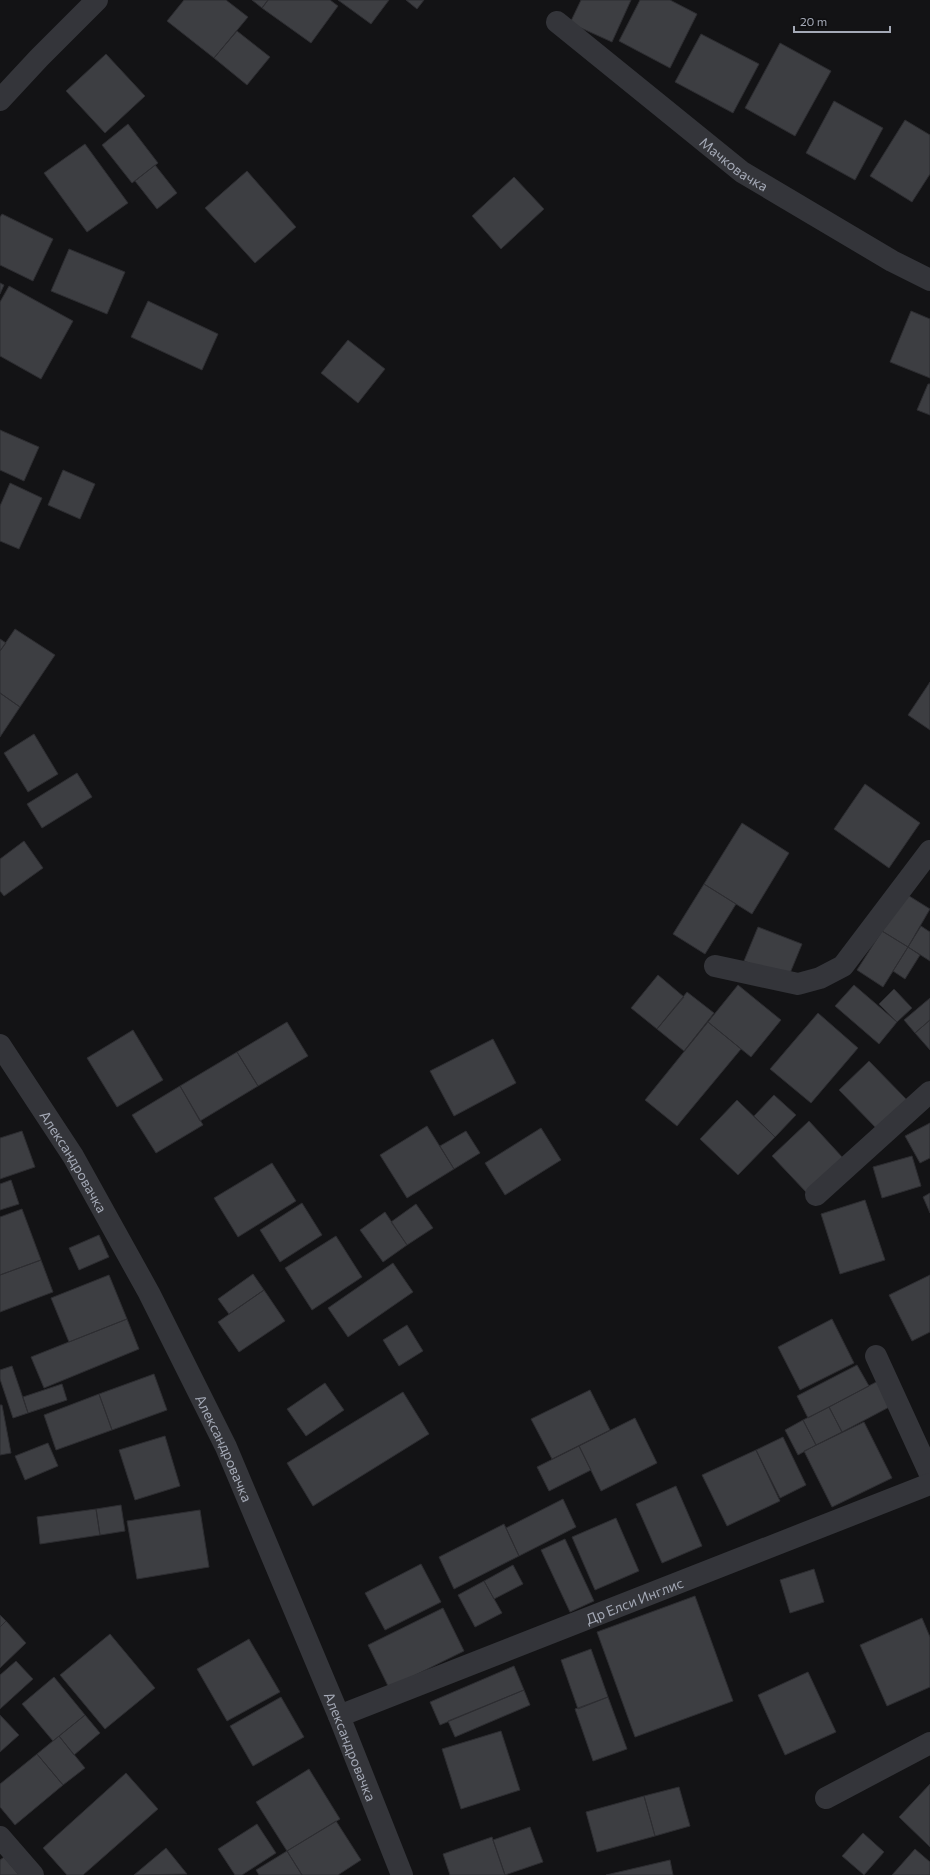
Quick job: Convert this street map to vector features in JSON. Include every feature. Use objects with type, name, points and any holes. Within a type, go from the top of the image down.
[{"type":"street","points":[[0,100],[39,58],[97,0]]},
{"type":"street","name":"Мачковачка","points":[[557,22],[742,172],[892,261],[930,280]]},
{"type":"street","points":[[715,966],[798,984],[820,978],[843,966],[930,851]]},
{"type":"street","name":"Александровачка","points":[[0,1046],[73,1156],[149,1292],[226,1447],[339,1716],[402,1875]]},
{"type":"street","points":[[816,1195],[930,1092]]},
{"type":"street","points":[[876,1356],[930,1474]]},
{"type":"street","name":"Др Елси Инглис","points":[[339,1716],[930,1484]]},
{"type":"street","points":[[826,1798],[930,1743]]},
{"type":"street","points":[[0,1837],[33,1875]]},
{"type":"building","points":[[184,0],[226,0],[248,17],[214,58],[167,21]]},
{"type":"building","points":[[252,0],[268,0],[262,8]]},
{"type":"building","points":[[268,0],[330,0],[338,6],[311,43],[262,8]]},
{"type":"building","points":[[338,0],[389,0],[371,24]]},
{"type":"building","points":[[406,0],[424,0],[417,9]]},
{"type":"building","points":[[581,0],[631,0],[612,42],[570,23]]},
{"type":"building","points":[[640,0],[670,0],[697,14],[670,68],[619,41]]},
{"type":"building","points":[[237,31],[270,57],[247,85],[214,58]]},
{"type":"building","points":[[701,34],[759,64],[733,113],[675,82]]},
{"type":"building","points":[[780,43],[831,71],[795,136],[745,108]]},
{"type":"building","points":[[106,54],[145,96],[105,133],[66,91]]},
{"type":"building","points":[[834,101],[883,128],[855,180],[806,153]]},
{"type":"building","points":[[905,120],[930,135],[930,174],[912,202],[870,176]]},
{"type":"building","points":[[128,124],[158,163],[132,183],[102,145]]},
{"type":"building","points":[[85,144],[128,203],[87,232],[44,173]]},
{"type":"building","points":[[155,165],[177,193],[157,209],[135,181]]},
{"type":"building","points":[[247,171],[296,227],[255,263],[205,208]]},
{"type":"building","points":[[514,177],[544,209],[501,249],[472,216]]},
{"type":"building","points":[[2,214],[53,239],[33,281],[0,265],[0,217]]},
{"type":"building","points":[[69,249],[125,272],[107,314],[51,291]]},
{"type":"building","points":[[0,283],[4,285],[0,294]]},
{"type":"building","points":[[9,286],[73,321],[41,379],[0,356],[0,302]]},
{"type":"building","points":[[148,301],[218,334],[202,370],[131,337]]},
{"type":"building","points":[[911,311],[930,319],[930,378],[890,362]]},
{"type":"building","points":[[348,340],[385,369],[358,403],[321,373]]},
{"type":"building","points":[[928,384],[930,384],[930,415],[917,410]]},
{"type":"building","points":[[0,430],[39,447],[24,481],[0,470]]},
{"type":"building","points":[[63,470],[95,484],[80,519],[48,505]]},
{"type":"building","points":[[10,483],[42,498],[19,549],[0,541],[0,506]]},
{"type":"building","points":[[15,629],[55,655],[20,707],[0,693],[0,651]]},
{"type":"building","points":[[0,639],[6,643],[0,651]]},
{"type":"building","points":[[930,682],[930,730],[908,715]]},
{"type":"building","points":[[0,693],[20,707],[0,737]]},
{"type":"building","points":[[34,734],[58,774],[28,792],[4,753]]},
{"type":"building","points":[[77,773],[92,797],[42,828],[27,804]]},
{"type":"building","points":[[865,784],[920,823],[889,868],[834,829]]},
{"type":"building","points":[[742,823],[789,853],[752,914],[704,884]]},
{"type":"building","points":[[24,841],[43,868],[4,896],[0,891],[0,859]]},
{"type":"building","points":[[704,884],[736,904],[705,954],[673,934]]},
{"type":"building","points":[[906,894],[930,909],[908,947],[882,931]]},
{"type":"building","points":[[921,926],[930,932],[930,961],[908,947]]},
{"type":"building","points":[[758,927],[802,944],[788,978],[744,961]]},
{"type":"building","points":[[882,931],[908,947],[883,987],[857,970]]},
{"type":"building","points":[[908,947],[920,955],[905,979],[893,971]]},
{"type":"building","points":[[658,975],[684,997],[657,1029],[631,1008]]},
{"type":"building","points":[[738,985],[781,1020],[751,1057],[708,1022]]},
{"type":"building","points":[[854,985],[897,1022],[879,1044],[835,1006]]},
{"type":"building","points":[[894,989],[912,1008],[897,1022],[879,1004]]},
{"type":"building","points":[[687,992],[714,1013],[684,1051],[657,1029]]},
{"type":"building","points":[[930,998],[930,1020],[915,1033],[904,1020]]},
{"type":"building","points":[[818,1013],[858,1048],[811,1103],[770,1069]]},
{"type":"building","points":[[930,1020],[930,1050],[915,1033]]},
{"type":"building","points":[[287,1022],[308,1056],[258,1086],[237,1052]]},
{"type":"building","points":[[708,1022],[741,1049],[677,1126],[645,1100]]},
{"type":"building","points":[[133,1030],[163,1080],[117,1107],[87,1058]]},
{"type":"building","points":[[493,1039],[516,1083],[454,1116],[430,1071]]},
{"type":"building","points":[[237,1052],[258,1086],[200,1121],[180,1086]]},
{"type":"building","points":[[869,1061],[908,1101],[878,1130],[839,1090]]},
{"type":"building","points":[[180,1086],[203,1125],[156,1153],[132,1115]]},
{"type":"building","points":[[774,1095],[796,1115],[775,1137],[754,1116]]},
{"type":"building","points":[[737,1100],[775,1137],[738,1175],[700,1139]]},
{"type":"building","points":[[809,1121],[843,1158],[806,1192],[772,1156]]},
{"type":"building","points":[[930,1123],[930,1158],[920,1163],[905,1136]]},
{"type":"building","points":[[427,1126],[454,1169],[407,1198],[380,1155]]},
{"type":"building","points":[[541,1128],[561,1160],[505,1195],[485,1163]]},
{"type":"building","points":[[22,1131],[35,1167],[0,1179],[0,1138]]},
{"type":"building","points":[[466,1131],[480,1153],[454,1169],[440,1146]]},
{"type":"building","points":[[912,1156],[921,1186],[882,1198],[873,1167]]},
{"type":"building","points":[[272,1163],[296,1201],[238,1237],[214,1198]]},
{"type":"building","points":[[11,1180],[19,1204],[0,1210],[0,1184]]},
{"type":"building","points":[[930,1193],[930,1213],[923,1197]]},
{"type":"building","points":[[865,1200],[885,1260],[840,1274],[821,1214]]},
{"type":"building","points":[[302,1203],[322,1235],[280,1262],[260,1230]]},
{"type":"building","points":[[416,1204],[433,1228],[407,1245],[391,1222]]},
{"type":"building","points":[[22,1209],[41,1260],[0,1275],[0,1217]]},
{"type":"building","points":[[385,1212],[407,1245],[383,1262],[360,1230]]},
{"type":"building","points":[[99,1235],[109,1257],[79,1270],[69,1248]]},
{"type":"building","points":[[336,1236],[362,1277],[312,1310],[285,1268]]},
{"type":"building","points":[[41,1260],[53,1292],[0,1312],[0,1275]]},
{"type":"building","points":[[393,1263],[413,1292],[348,1337],[328,1308]]},
{"type":"building","points":[[253,1274],[264,1290],[229,1314],[218,1299]]},
{"type":"building","points":[[109,1275],[127,1319],[69,1342],[51,1298]]},
{"type":"building","points":[[930,1275],[930,1332],[912,1341],[889,1295]]},
{"type":"building","points":[[264,1290],[285,1321],[239,1352],[218,1322]]},
{"type":"building","points":[[127,1319],[139,1349],[44,1388],[31,1357]]},
{"type":"building","points":[[832,1319],[854,1363],[800,1390],[778,1347]]},
{"type":"building","points":[[407,1325],[423,1351],[399,1366],[383,1340]]},
{"type":"building","points":[[857,1365],[869,1386],[808,1418],[797,1396]]},
{"type":"building","points":[[12,1366],[28,1413],[13,1418],[0,1379],[0,1370]]},
{"type":"building","points":[[154,1374],[167,1410],[112,1430],[99,1394]]},
{"type":"building","points":[[880,1380],[893,1405],[842,1432],[829,1407]]},
{"type":"building","points":[[325,1383],[344,1410],[306,1436],[287,1409]]},
{"type":"building","points":[[62,1384],[67,1400],[28,1413],[23,1397]]},
{"type":"building","points":[[590,1390],[610,1430],[552,1459],[531,1419]]},
{"type":"building","points":[[403,1392],[429,1434],[313,1506],[287,1463]]},
{"type":"building","points":[[99,1394],[112,1430],[56,1450],[44,1415]]},
{"type":"building","points":[[0,1405],[2,1405],[11,1453],[0,1455]]},
{"type":"building","points":[[829,1407],[842,1432],[816,1445],[803,1420]]},
{"type":"building","points":[[635,1418],[657,1463],[601,1491],[579,1446]]},
{"type":"building","points":[[803,1420],[816,1445],[798,1455],[785,1430]]},
{"type":"building","points":[[864,1422],[892,1478],[832,1507],[804,1451]]},
{"type":"building","points":[[165,1436],[180,1486],[135,1500],[119,1450]]},
{"type":"building","points":[[783,1437],[806,1485],[780,1498],[756,1450]]},
{"type":"building","points":[[48,1443],[58,1466],[25,1480],[15,1456]]},
{"type":"building","points":[[579,1446],[591,1470],[549,1491],[537,1467]]},
{"type":"building","points":[[756,1450],[780,1501],[727,1526],[702,1475]]},
{"type":"building","points":[[676,1486],[702,1546],[662,1563],[636,1504]]},
{"type":"building","points":[[563,1499],[576,1527],[519,1556],[506,1528]]},
{"type":"building","points":[[121,1505],[125,1531],[100,1535],[96,1509]]},
{"type":"building","points":[[96,1509],[100,1535],[40,1544],[37,1517]]},
{"type":"building","points":[[200,1510],[209,1567],[137,1579],[127,1521]]},
{"type":"building","points":[[616,1518],[639,1571],[595,1590],[572,1537]]},
{"type":"building","points":[[504,1524],[519,1556],[454,1589],[439,1557]]},
{"type":"building","points":[[565,1539],[594,1601],[570,1612],[541,1550]]},
{"type":"building","points":[[421,1564],[441,1602],[385,1630],[365,1593]]},
{"type":"building","points":[[513,1565],[523,1584],[494,1599],[484,1581]]},
{"type":"building","points":[[814,1569],[824,1602],[790,1613],[780,1580]]},
{"type":"building","points":[[484,1581],[502,1613],[475,1627],[458,1595]]},
{"type":"building","points":[[695,1596],[733,1701],[635,1737],[597,1632]]},
{"type":"building","points":[[443,1608],[464,1651],[389,1688],[368,1645]]},
{"type":"building","points":[[0,1615],[6,1621],[0,1627]]},
{"type":"building","points":[[922,1618],[930,1637],[930,1687],[887,1706],[860,1645]]},
{"type":"building","points":[[6,1621],[26,1643],[0,1668],[0,1627]]},
{"type":"building","points":[[110,1634],[155,1688],[105,1729],[60,1675]]},
{"type":"building","points":[[249,1639],[280,1692],[227,1721],[197,1669]]},
{"type":"building","points":[[591,1649],[608,1697],[578,1709],[561,1660]]},
{"type":"building","points":[[16,1661],[33,1679],[0,1709],[0,1675]]},
{"type":"building","points":[[514,1666],[524,1690],[440,1725],[430,1702]]},
{"type":"building","points":[[808,1672],[836,1732],[785,1755],[758,1695]]},
{"type":"building","points":[[54,1677],[85,1715],[53,1741],[22,1704]]},
{"type":"building","points":[[524,1690],[530,1705],[455,1737],[448,1721]]},
{"type":"building","points":[[281,1697],[304,1737],[253,1766],[230,1726]]},
{"type":"building","points":[[608,1697],[627,1749],[593,1761],[575,1709]]},
{"type":"building","points":[[0,1715],[19,1735],[0,1752]]},
{"type":"building","points":[[85,1715],[100,1733],[74,1755],[59,1736]]},
{"type":"building","points":[[501,1731],[520,1790],[461,1809],[442,1749]]},
{"type":"building","points":[[59,1736],[85,1768],[63,1785],[37,1754]]},
{"type":"building","points":[[37,1754],[63,1785],[15,1825],[0,1807],[0,1784]]},
{"type":"building","points":[[309,1769],[340,1819],[287,1851],[256,1802]]},
{"type":"building","points":[[126,1773],[158,1809],[83,1875],[67,1875],[43,1848]]},
{"type":"building","points":[[930,1784],[930,1847],[899,1817]]},
{"type":"building","points":[[679,1787],[690,1826],[655,1836],[644,1796]]},
{"type":"building","points":[[644,1796],[655,1836],[597,1852],[586,1812]]},
{"type":"building","points":[[336,1821],[361,1860],[338,1875],[302,1875],[287,1851]]},
{"type":"building","points":[[257,1824],[276,1853],[242,1875],[235,1875],[218,1849]]},
{"type":"building","points":[[530,1827],[543,1862],[505,1875],[493,1840]]},
{"type":"building","points":[[863,1833],[884,1852],[864,1875],[842,1856]]},
{"type":"building","points":[[492,1837],[505,1875],[450,1875],[443,1854]]},
{"type":"building","points":[[166,1848],[187,1874],[134,1875]]},
{"type":"building","points":[[915,1849],[930,1862],[930,1875],[892,1875]]},
{"type":"building","points":[[287,1851],[302,1875],[259,1875],[256,1870]]},
{"type":"building","points":[[4,1857],[19,1875],[0,1875],[0,1860]]},
{"type":"building","points":[[670,1860],[673,1875],[606,1875]]}]
